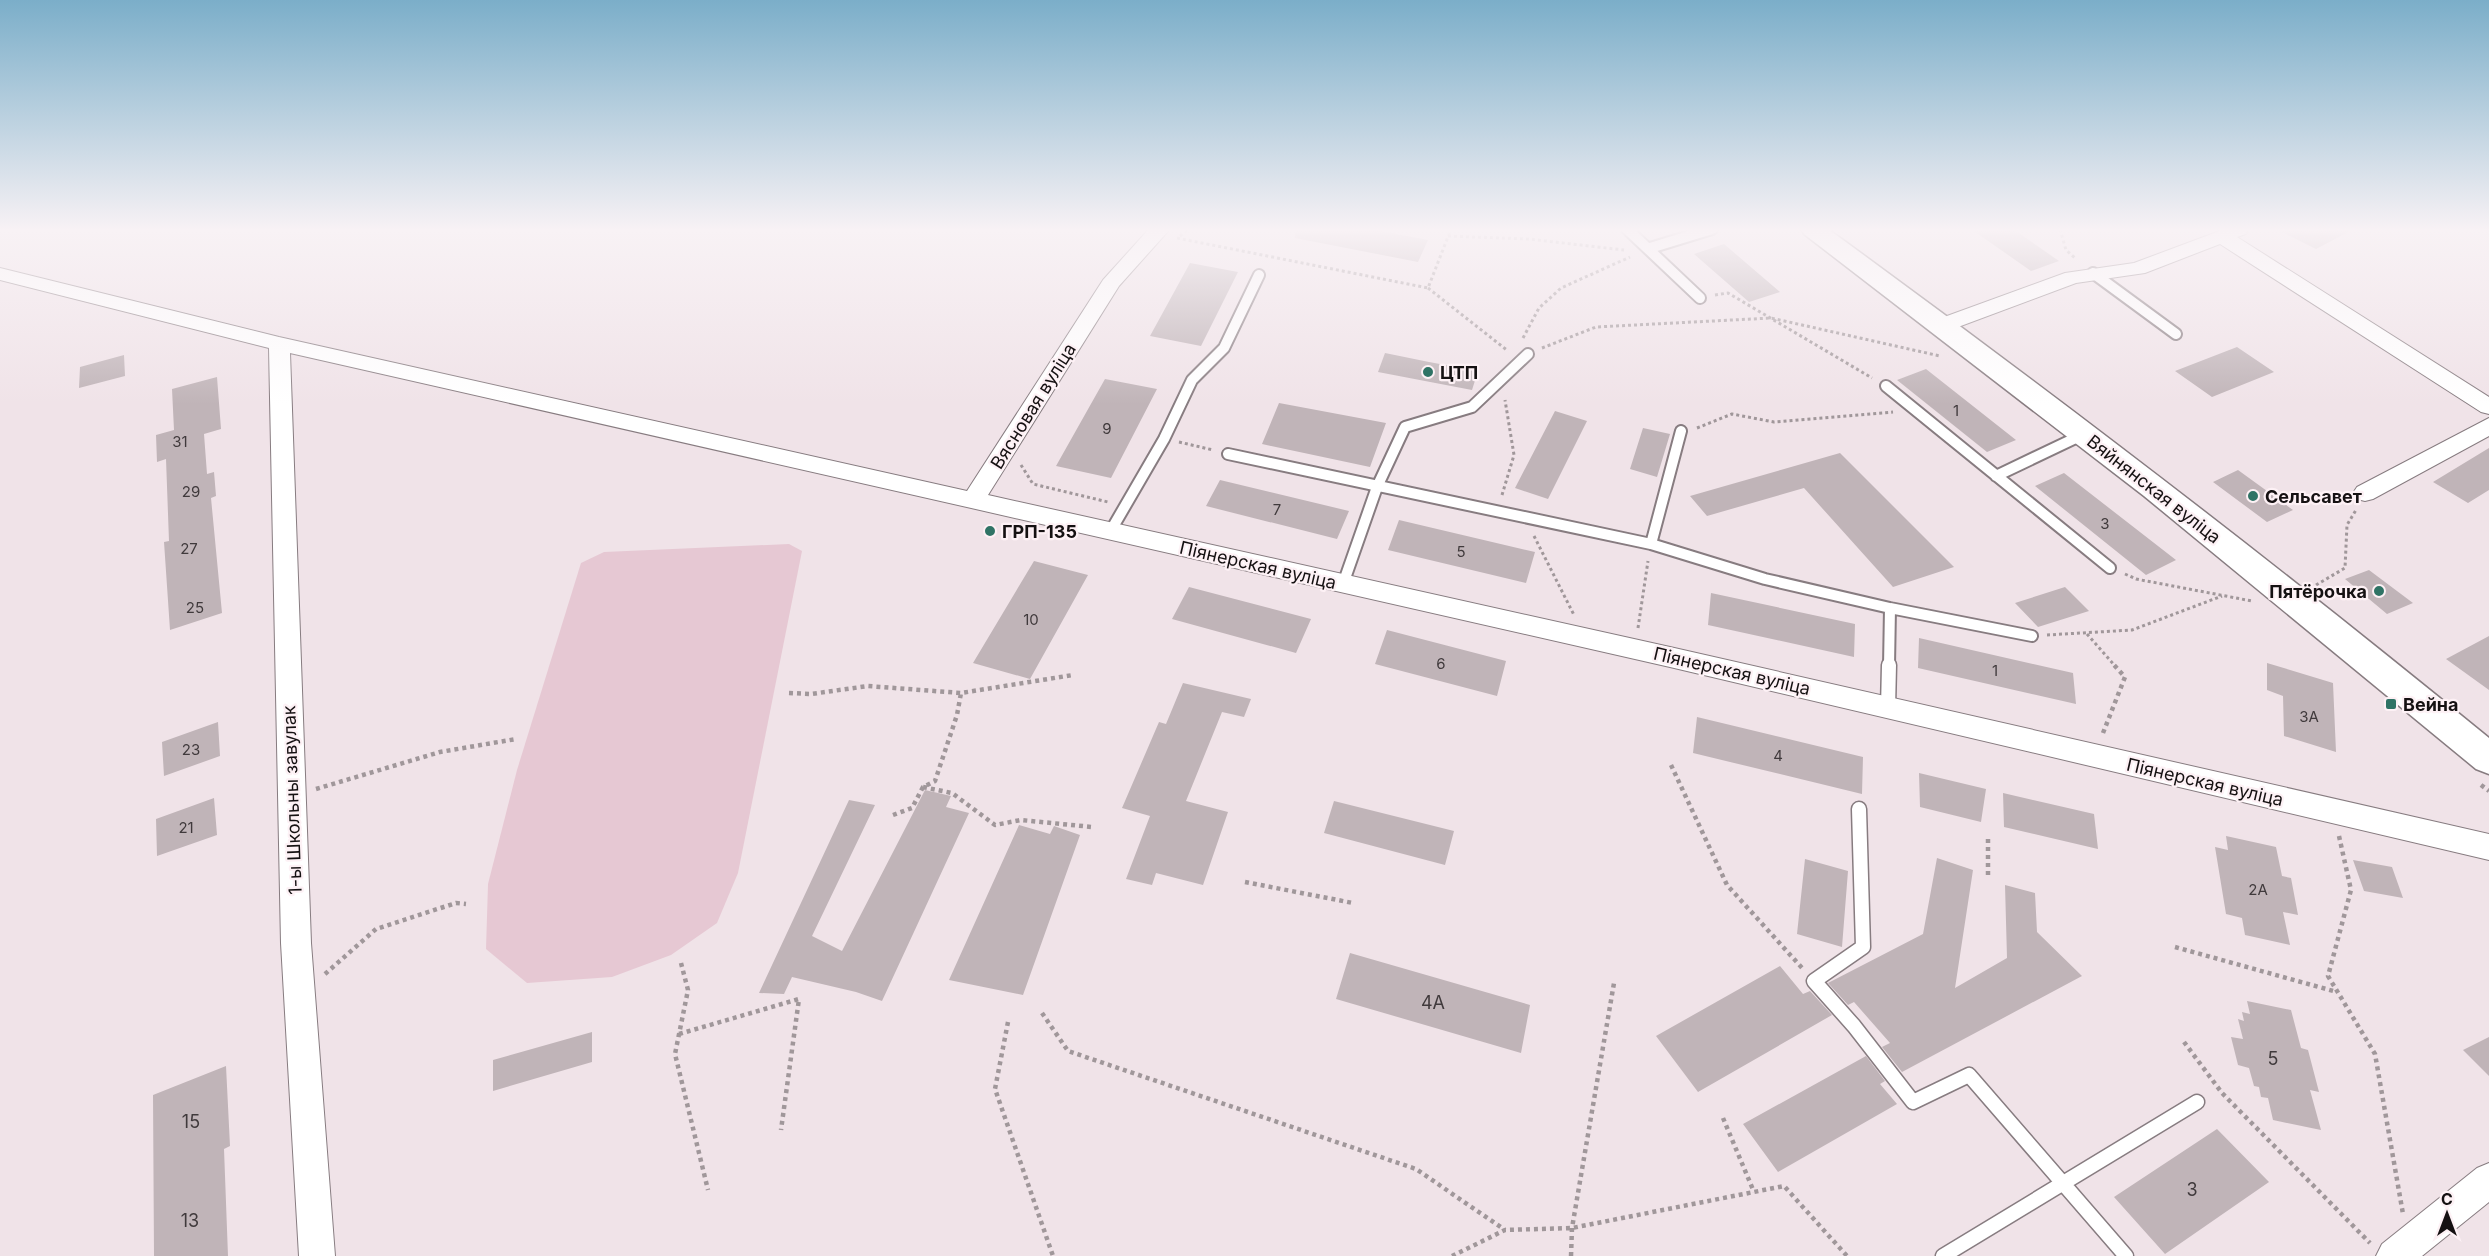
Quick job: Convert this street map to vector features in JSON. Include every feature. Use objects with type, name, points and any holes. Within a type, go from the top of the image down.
[{"type":"street","name":"Піянерская вуліца","points":[[54,288],[279,344],[1635,649],[2489,847]]},
{"type":"street","name":"Вясновая вуліца","points":[[974,500],[1108,288]]},
{"type":"street","name":"Вяйнянская вуліца","points":[[1892,288],[2292,597],[2489,759]]},
{"type":"street","points":[[1943,325],[2043,288]]},
{"type":"street","points":[[2302,288],[2489,407]]},
{"type":"street","name":"1-ы Школьны завулак","points":[[279,344],[300,996],[317,1256]]},
{"type":"street","points":[[2365,493],[2489,426]]},
{"type":"street","points":[[2392,1249],[2489,1180]]},
{"type":"lane","points":[[1110,532],[1164,439],[1192,380],[1224,348],[1253,288]]},
{"type":"lane","points":[[1690,288],[1700,298]]},
{"type":"lane","points":[[2113,288],[2176,334]]},
{"type":"lane","points":[[1343,584],[1377,487],[1405,427],[1472,407],[1524,357]]},
{"type":"lane","points":[[1886,386],[2110,568]]},
{"type":"lane","points":[[1651,544],[1681,432]]},
{"type":"lane","points":[[1996,476],[2084,434]]},
{"type":"lane","points":[[1228,454],[1651,544],[1738,572],[1890,608],[2032,636]]},
{"type":"lane","points":[[1888,708],[1890,608]]},
{"type":"lane","points":[[1859,809],[1863,947],[1814,981],[1854,1026],[1913,1102],[1969,1075],[2126,1256]]},
{"type":"lane","points":[[1943,1256],[2197,1102]]},
{"type":"path","points":[[1428,288],[1524,357]]},
{"type":"path","points":[[1524,357],[1519,344],[1539,308],[1562,288]]},
{"type":"path","points":[[1700,298],[1728,293],[1886,386]]},
{"type":"path","points":[[1524,357],[1596,327],[1772,318],[1944,357]]},
{"type":"path","points":[[1497,513],[1514,455],[1501,379]]},
{"type":"path","points":[[1681,432],[1732,414],[1774,422],[1834,419],[1915,410]]},
{"type":"path","points":[[1164,439],[1228,454]]},
{"type":"path","points":[[1020,463],[1033,484],[1124,506]]},
{"type":"path","points":[[2110,568],[2136,579],[2260,603],[2292,597],[2345,568],[2347,525],[2365,493]]},
{"type":"path","points":[[1525,519],[1586,638]]},
{"type":"path","points":[[1635,649],[1651,544]]},
{"type":"path","points":[[2032,636],[2132,630],[2224,596]]},
{"type":"path","points":[[2087,633],[2126,677],[2093,756]]},
{"type":"path","points":[[789,693],[811,694],[868,686],[961,693],[1073,675]]},
{"type":"path","points":[[893,814],[912,808],[923,787],[934,781],[957,716],[961,693]]},
{"type":"path","points":[[292,796],[440,752],[516,739]]},
{"type":"path","points":[[1671,765],[1727,885],[1814,981]]},
{"type":"path","points":[[923,787],[952,793],[995,825],[1022,820],[1092,827]]},
{"type":"path","points":[[2333,812],[2351,890],[2328,976],[2375,1054],[2392,1249]]},
{"type":"path","points":[[1988,839],[1988,877]]},
{"type":"path","points":[[1245,882],[1353,903]]},
{"type":"path","points":[[300,996],[376,929],[456,903],[466,904]]},
{"type":"path","points":[[2175,946],[2338,992]]},
{"type":"path","points":[[681,963],[688,990],[675,1054],[708,1190]]},
{"type":"path","points":[[1571,1256],[1572,1228],[1614,983]]},
{"type":"path","points":[[679,1034],[799,999],[781,1130]]},
{"type":"path","points":[[1042,1013],[1068,1051],[1416,1169],[1505,1230]]},
{"type":"path","points":[[1008,1022],[995,1089],[1053,1256]]},
{"type":"path","points":[[2184,1042],[2222,1093],[2392,1249]]},
{"type":"path","points":[[1723,1118],[1754,1192]]},
{"type":"path","points":[[1452,1256],[1505,1230],[1572,1228],[1784,1186],[1847,1256]]},
{"type":"shaded area","points":[[789,544],[802,551],[738,873],[717,923],[671,955],[612,977],[527,983],[486,949],[488,884],[517,770],[581,563],[604,552]]},
{"type":"building","points":[[1177,288],[1230,288],[1201,346],[1150,336]]},
{"type":"building","points":[[1733,288],[1775,288],[1780,292],[1749,302]]},
{"type":"building","points":[[2237,347],[2274,372],[2212,397],[2175,371]]},
{"type":"building","name":"ЦТП","points":[[1385,353],[1478,371],[1472,390],[1378,372]]},
{"type":"building","points":[[124,355],[125,376],[79,388],[80,367]]},
{"type":"building","points":[[1926,369],[2016,440],[1987,452],[1897,380]]},
{"type":"building","points":[[217,377],[221,429],[204,434],[207,474],[214,472],[216,496],[211,498],[222,613],[170,630],[164,542],[169,541],[166,459],[157,462],[156,435],[174,430],[172,389]]},
{"type":"building","points":[[1105,379],[1157,389],[1111,478],[1056,466]]},
{"type":"building","points":[[1279,403],[1386,423],[1370,467],[1262,444]]},
{"type":"building","points":[[1555,411],[1587,421],[1548,499],[1515,488]]},
{"type":"building","points":[[1643,428],[1670,434],[1657,477],[1630,469]]},
{"type":"building","points":[[2489,448],[2489,490],[2468,503],[2433,482]]},
{"type":"building","points":[[1840,453],[1954,567],[1893,587],[1804,488],[1707,516],[1690,496]]},
{"type":"building","name":"Сельсавет","points":[[2238,470],[2293,510],[2267,522],[2213,482]]},
{"type":"building","points":[[2064,473],[2176,560],[2146,575],[2035,486]]},
{"type":"building","points":[[1220,480],[1349,511],[1337,539],[1206,506]]},
{"type":"building","points":[[1399,520],[1535,552],[1526,583],[1388,550]]},
{"type":"building","points":[[1034,561],[1088,575],[1030,679],[973,663]]},
{"type":"building","name":"Пятёрочка","points":[[2369,570],[2413,603],[2387,614],[2345,579]]},
{"type":"building","points":[[1189,587],[1311,619],[1296,653],[1172,619]]},
{"type":"building","points":[[2065,587],[2089,611],[2038,627],[2015,603]]},
{"type":"building","points":[[1711,593],[1855,624],[1854,657],[1708,625]]},
{"type":"building","points":[[1387,630],[1506,661],[1497,696],[1375,664]]},
{"type":"building","points":[[2489,636],[2489,690],[2446,659]]},
{"type":"building","points":[[1919,638],[2073,673],[2076,704],[1918,668]]},
{"type":"building","points":[[2267,663],[2333,683],[2336,752],[2284,736],[2283,696],[2267,690]]},
{"type":"building","points":[[1183,683],[1251,699],[1244,717],[1222,712],[1186,801],[1228,812],[1203,885],[1156,873],[1152,885],[1126,879],[1150,816],[1122,808],[1159,722],[1166,724]]},
{"type":"building","points":[[1697,717],[1863,757],[1862,794],[1693,753]]},
{"type":"building","points":[[218,722],[220,756],[164,776],[162,742]]},
{"type":"building","points":[[1919,773],[1986,789],[1981,822],[1920,807]]},
{"type":"building","points":[[925,790],[951,796],[946,807],[969,813],[882,1001],[856,992],[792,977],[784,994],[759,993],[849,800],[875,805],[812,936],[842,951]]},
{"type":"building","points":[[2003,793],[2094,814],[2098,849],[2004,827]]},
{"type":"building","points":[[214,798],[217,835],[157,856],[156,819]]},
{"type":"building","points":[[1334,801],[1454,831],[1445,865],[1324,833]]},
{"type":"building","points":[[1019,825],[1050,834],[1054,826],[1080,835],[1023,995],[949,980]]},
{"type":"building","points":[[2226,836],[2276,847],[2282,876],[2291,878],[2298,915],[2283,912],[2290,945],[2245,935],[2242,918],[2226,914],[2215,847],[2228,850]]},
{"type":"building","points":[[1937,858],[1973,870],[1955,988],[2007,958],[2005,885],[2035,893],[2037,932],[2082,976],[1902,1072],[1882,1047],[1890,1043],[1854,1002],[1848,1005],[1828,983],[1923,934]]},
{"type":"building","points":[[1805,859],[1848,871],[1842,947],[1797,934]]},
{"type":"building","points":[[2353,860],[2392,867],[2403,898],[2364,891]]},
{"type":"building","points":[[1350,953],[1530,1005],[1521,1053],[1336,999]]},
{"type":"building","points":[[1780,966],[1803,994],[1810,991],[1832,1015],[1698,1092],[1656,1036]]},
{"type":"building","points":[[2247,1001],[2291,1010],[2301,1048],[2308,1050],[2319,1092],[2310,1090],[2321,1130],[2273,1120],[2268,1098],[2261,1097],[2259,1087],[2254,1086],[2249,1068],[2238,1065],[2231,1037],[2243,1039],[2238,1019],[2244,1021],[2242,1012],[2250,1014]]},
{"type":"building","points":[[592,1032],[592,1062],[493,1091],[493,1060]]},
{"type":"building","points":[[2489,1037],[2489,1076],[2463,1050]]},
{"type":"building","points":[[1866,1056],[1885,1081],[1880,1084],[1897,1104],[1778,1172],[1743,1124]]},
{"type":"building","points":[[226,1066],[230,1146],[224,1149],[228,1256],[154,1256],[153,1095]]},
{"type":"building","points":[[2217,1129],[2269,1182],[2165,1254],[2114,1197]]},
{"type":"place","name":"ЦТП","points":[[1428,372]]},
{"type":"place","name":"Сельсавет","points":[[2253,496]]},
{"type":"place","name":"ГРП-135","points":[[990,531]]},
{"type":"place","name":"Пятёрочка","points":[[2379,591]]},
{"type":"place","name":"Вейна","points":[[2391,704]]}]
